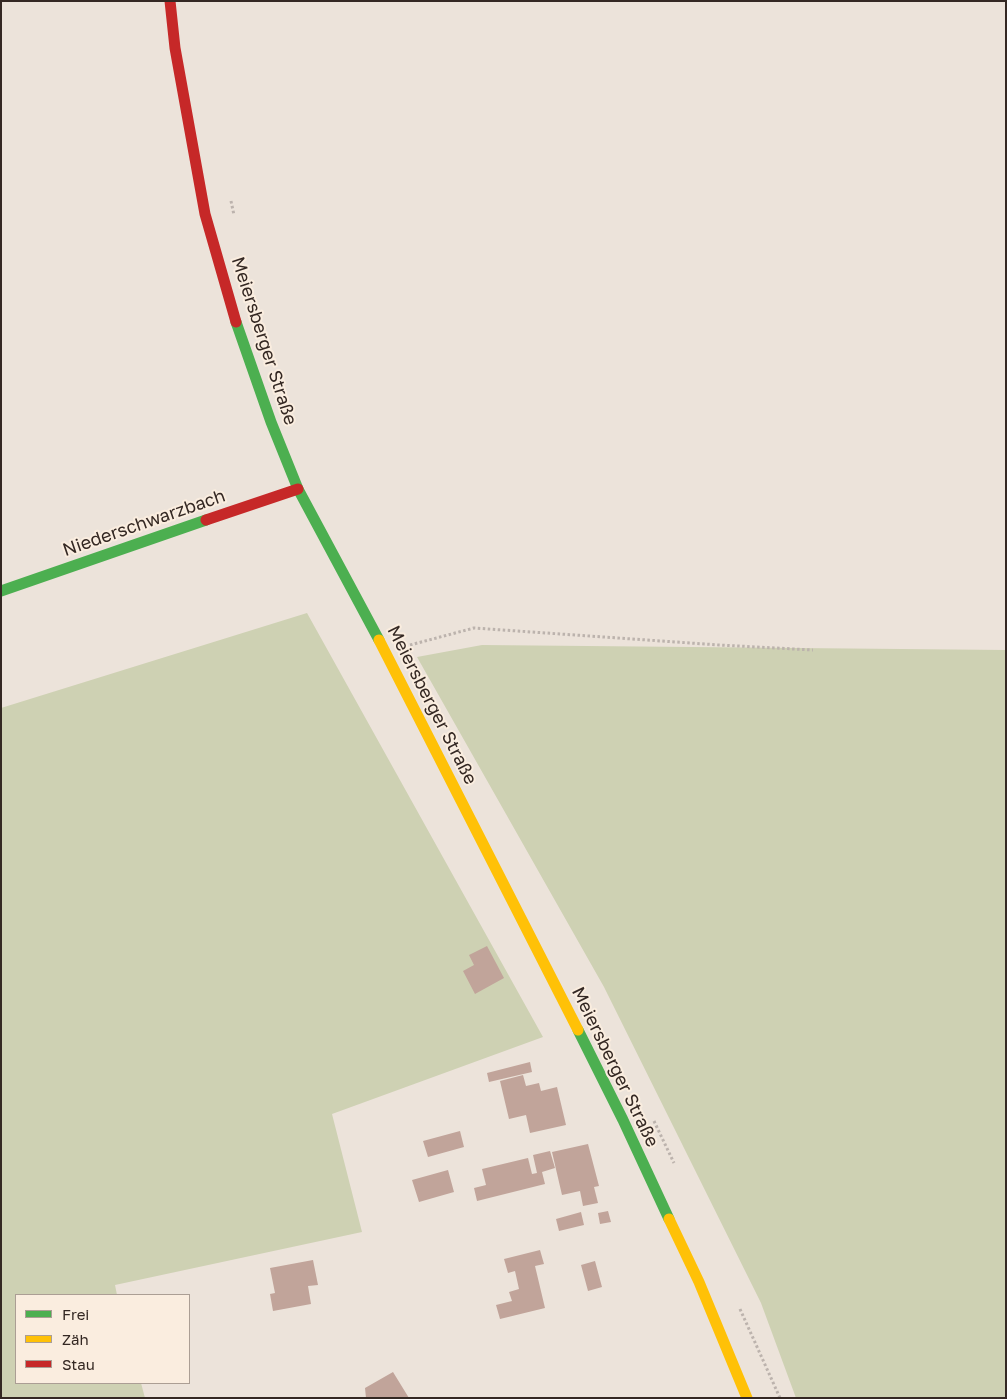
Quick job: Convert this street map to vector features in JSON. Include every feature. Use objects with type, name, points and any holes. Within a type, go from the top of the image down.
[{"type":"main road","name":"Meiersberger Straße","points":[[170,1],[175,48],[205,214],[238,329],[271,422],[298,488],[386,653],[623,1120],[699,1282],[747,1398]]},
{"type":"main road","name":"Niederschwarzbach","points":[[1,591],[298,488]]},
{"type":"path","points":[[229,193],[235,220]]},
{"type":"path","points":[[386,653],[474,628],[813,650]]},
{"type":"path","points":[[651,1115],[676,1168]]},
{"type":"path","points":[[737,1301],[780,1398]]},
{"type":"green space","points":[[307,613],[543,1037],[332,1114],[362,1232],[115,1285],[117,1294],[15,1294],[15,1384],[141,1384],[145,1398],[1,1398],[1,708]]},
{"type":"green space","points":[[482,645],[1006,650],[1006,1398],[796,1398],[761,1303],[604,987],[417,657]]},
{"type":"building","points":[[487,946],[504,978],[475,994],[463,971],[474,965],[469,955]]},
{"type":"building","points":[[530,1062],[532,1072],[489,1082],[487,1073]]},
{"type":"building","points":[[523,1075],[526,1086],[539,1083],[541,1091],[557,1087],[566,1125],[530,1133],[526,1115],[509,1119],[500,1081]]},
{"type":"building","points":[[460,1131],[464,1147],[428,1157],[423,1141]]},
{"type":"building","points":[[588,1144],[599,1186],[594,1187],[598,1203],[583,1206],[580,1191],[562,1195],[552,1152]]},
{"type":"building","points":[[550,1151],[555,1168],[542,1172],[545,1184],[477,1201],[474,1188],[486,1185],[482,1169],[528,1158],[532,1174],[537,1173],[533,1155]]},
{"type":"building","points":[[448,1170],[454,1192],[419,1202],[412,1180]]},
{"type":"building","points":[[608,1211],[611,1222],[600,1224],[598,1213]]},
{"type":"building","points":[[581,1212],[584,1225],[559,1231],[556,1219]]},
{"type":"building","points":[[540,1250],[544,1264],[535,1266],[545,1308],[500,1319],[496,1305],[512,1301],[509,1292],[519,1289],[515,1271],[508,1273],[504,1259]]},
{"type":"building","points":[[313,1260],[318,1285],[308,1286],[311,1304],[273,1311],[270,1294],[275,1293],[270,1268]]},
{"type":"building","points":[[595,1261],[602,1287],[588,1291],[581,1265]]},
{"type":"building","points":[[393,1372],[409,1398],[366,1398],[365,1388]]},
{"type":"traffic: fast","points":[[236,322],[271,422],[298,489],[379,640]]},
{"type":"traffic: fast","points":[[1,591],[206,520]]},
{"type":"traffic: fast","points":[[578,1030],[623,1120],[669,1219]]},
{"type":"traffic: slow","points":[[379,640],[578,1030]]},
{"type":"traffic: slow","points":[[669,1219],[699,1282],[747,1398]]},
{"type":"traffic: jam","points":[[170,1],[175,48],[205,214],[236,322]]},
{"type":"traffic: jam","points":[[206,520],[298,489]]}]
